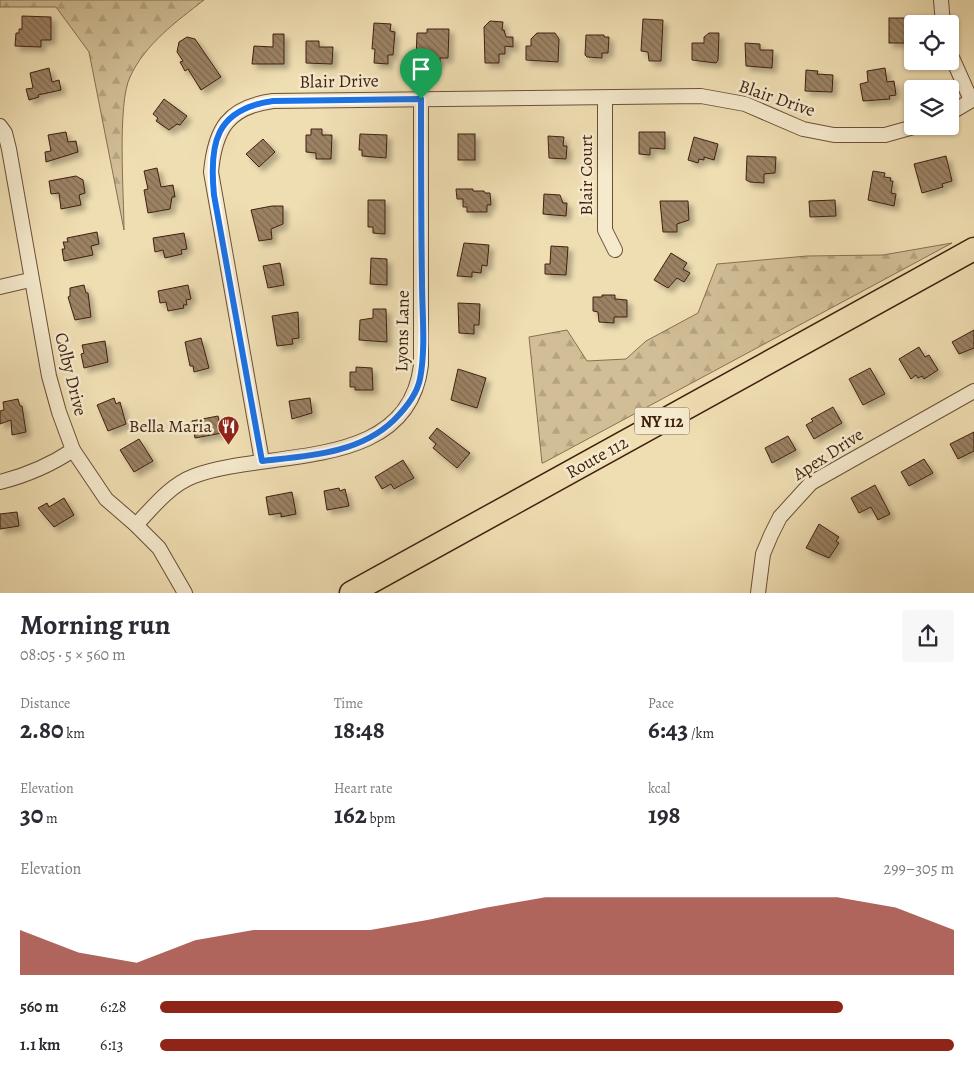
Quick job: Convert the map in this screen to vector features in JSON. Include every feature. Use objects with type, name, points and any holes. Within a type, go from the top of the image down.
[{"type":"main road","name":"Route 112","points":[[351,593],[974,249]]},
{"type":"main road","name":"Route 112","points":[[378,593],[974,265]]},
{"type":"street","points":[[941,0],[942,15]]},
{"type":"street","points":[[958,70],[972,99],[959,107]]},
{"type":"street","name":"Blair Court","points":[[605,98],[605,230],[615,250]]},
{"type":"street","name":"Blair Drive","points":[[262,461],[214,195],[212,172],[213,148],[220,130],[238,112],[251,104],[273,101],[421,99],[714,98],[744,104],[803,129],[834,135],[885,135],[904,130]]},
{"type":"street","name":"Lyons Lane","points":[[136,525],[163,496],[183,481],[202,473],[357,444],[377,434],[394,420],[408,404],[419,381],[422,336],[421,99]]},
{"type":"street","name":"Colby Drive","points":[[0,126],[5,133],[30,280],[49,376],[59,412],[73,450],[106,499],[159,548],[185,593]]},
{"type":"street","points":[[0,287],[30,280]]},
{"type":"street","name":"Apex Drive","points":[[758,593],[763,554],[771,535],[780,517],[811,483],[974,391]]},
{"type":"street","points":[[0,482],[26,475],[51,465],[73,450]]},
{"type":"green space","points":[[0,0],[204,0],[162,34],[144,54],[130,77],[126,90],[122,128],[124,230],[89,52],[56,7],[0,7]]},
{"type":"green space","points":[[952,243],[542,463],[529,337],[567,330],[587,361],[626,359],[646,341],[698,313],[717,264],[807,256],[883,255]]},
{"type":"building","points":[[22,16],[51,17],[51,40],[41,40],[41,47],[15,46],[16,33],[19,33],[19,29],[22,29]]},
{"type":"building","points":[[889,18],[904,18],[904,43],[889,43]]},
{"type":"building","points":[[643,19],[663,20],[661,61],[649,61],[648,52],[641,51]]},
{"type":"building","points":[[490,21],[503,22],[502,30],[504,30],[506,37],[513,37],[513,47],[505,46],[505,54],[499,54],[499,63],[485,63],[484,27]]},
{"type":"building","points":[[374,23],[391,24],[390,31],[395,32],[393,55],[388,55],[388,64],[374,63],[375,49],[372,49]]},
{"type":"building","points":[[427,29],[449,29],[448,58],[440,58],[440,63],[416,60],[417,33],[427,33]]},
{"type":"building","points":[[537,33],[555,33],[559,39],[558,62],[526,60],[526,46],[531,46],[531,39]]},
{"type":"building","points":[[709,33],[719,33],[718,60],[716,63],[692,60],[692,43],[704,43],[704,37]]},
{"type":"building","points":[[273,34],[284,34],[284,64],[252,64],[254,46],[273,47]]},
{"type":"building","points":[[586,35],[604,35],[604,37],[609,37],[608,53],[602,53],[602,58],[587,57],[585,55]]},
{"type":"building","points":[[187,37],[195,39],[221,77],[201,90],[188,69],[185,71],[180,62],[183,61],[177,52],[179,42]]},
{"type":"building","points":[[306,41],[319,41],[319,47],[333,47],[332,64],[306,63]]},
{"type":"building","points":[[745,43],[760,44],[760,50],[773,50],[772,68],[746,66]]},
{"type":"building","points":[[49,68],[52,82],[59,80],[61,90],[38,95],[39,97],[29,100],[26,89],[33,88],[30,73]]},
{"type":"building","points":[[885,68],[887,82],[894,81],[896,95],[889,96],[890,99],[863,101],[860,84],[868,82],[867,71]]},
{"type":"building","points":[[806,70],[818,71],[817,74],[833,75],[832,92],[805,91]]},
{"type":"building","points":[[164,99],[187,116],[180,125],[177,124],[169,130],[156,121],[158,118],[153,114]]},
{"type":"building","points":[[311,129],[322,129],[322,135],[332,135],[331,159],[316,159],[316,153],[306,152],[306,135],[311,135]]},
{"type":"building","points":[[66,132],[68,142],[76,141],[78,152],[46,162],[45,152],[51,151],[48,135]]},
{"type":"building","points":[[639,132],[665,132],[665,149],[650,148],[650,155],[639,154]]},
{"type":"building","points":[[360,134],[387,135],[386,158],[362,156],[362,150],[359,150]]},
{"type":"building","points":[[458,134],[475,134],[475,160],[458,160]]},
{"type":"building","points":[[548,136],[564,137],[563,146],[567,146],[566,159],[549,158]]},
{"type":"building","points":[[694,137],[718,144],[714,160],[704,157],[704,160],[699,159],[698,163],[688,160]]},
{"type":"building","points":[[263,139],[275,152],[259,167],[246,154]]},
{"type":"building","points":[[747,156],[776,157],[775,173],[764,174],[764,183],[746,180]]},
{"type":"building","points":[[946,156],[952,181],[942,184],[943,187],[922,193],[914,164]]},
{"type":"building","points":[[157,168],[161,187],[173,185],[175,197],[172,197],[170,209],[148,213],[144,190],[148,189],[144,171]]},
{"type":"building","points":[[873,171],[885,173],[884,177],[891,178],[890,181],[893,181],[891,193],[896,194],[894,206],[868,200]]},
{"type":"building","points":[[76,176],[83,180],[85,193],[79,195],[81,205],[61,209],[59,193],[51,194],[49,181]]},
{"type":"building","points":[[456,189],[473,189],[473,191],[490,193],[491,205],[487,205],[487,212],[467,212],[467,207],[463,207],[463,199],[457,199]]},
{"type":"building","points":[[544,194],[560,195],[563,203],[567,203],[566,216],[543,214]]},
{"type":"building","points":[[368,200],[385,200],[385,234],[373,233],[373,227],[368,227]]},
{"type":"building","points":[[835,200],[836,216],[810,217],[809,201]]},
{"type":"building","points":[[660,201],[688,201],[689,220],[677,224],[677,232],[663,232]]},
{"type":"building","points":[[283,206],[283,224],[271,229],[272,239],[259,241],[251,210]]},
{"type":"building","points":[[97,232],[99,244],[91,246],[93,255],[64,261],[62,249],[65,249],[63,242],[68,242],[67,238]]},
{"type":"building","points":[[184,233],[187,249],[181,250],[182,254],[165,258],[163,250],[155,252],[153,238]]},
{"type":"building","points":[[464,243],[489,245],[487,266],[482,265],[481,273],[472,272],[472,277],[457,276]]},
{"type":"building","points":[[551,246],[568,247],[566,275],[545,274],[545,264],[550,264]]},
{"type":"building","points":[[671,253],[687,263],[683,269],[690,273],[684,282],[677,278],[668,288],[654,280]]},
{"type":"building","points":[[371,258],[387,259],[387,285],[370,284]]},
{"type":"building","points":[[280,263],[284,285],[268,288],[263,266]]},
{"type":"building","points":[[84,285],[86,293],[88,293],[91,317],[75,320],[68,297],[70,296],[70,288]]},
{"type":"building","points":[[188,285],[191,299],[186,300],[187,305],[183,305],[184,308],[168,311],[166,302],[160,303],[158,291]]},
{"type":"building","points":[[602,295],[615,295],[615,299],[627,300],[627,317],[614,317],[614,323],[599,322],[598,312],[593,311],[593,297],[602,297]]},
{"type":"building","points":[[458,303],[480,304],[479,325],[474,325],[474,334],[459,333]]},
{"type":"building","points":[[373,309],[386,309],[387,342],[359,340],[360,320],[373,318]]},
{"type":"building","points":[[298,312],[299,338],[292,339],[293,344],[277,346],[272,316]]},
{"type":"building","points":[[974,330],[974,348],[959,354],[952,342]]},
{"type":"building","points":[[201,338],[209,368],[194,372],[193,366],[190,366],[185,342]]},
{"type":"building","points":[[105,341],[108,362],[84,368],[81,354],[84,353],[82,345]]},
{"type":"building","points":[[919,347],[925,357],[929,355],[938,370],[924,379],[922,376],[918,378],[916,375],[911,379],[899,359]]},
{"type":"building","points":[[356,367],[372,368],[373,390],[355,390],[355,387],[350,387],[350,372],[356,372]]},
{"type":"building","points":[[870,368],[885,394],[863,405],[849,379]]},
{"type":"building","points":[[458,369],[486,378],[477,408],[451,400]]},
{"type":"building","points":[[114,398],[116,404],[120,402],[126,424],[108,431],[97,405]]},
{"type":"building","points":[[310,398],[312,413],[292,419],[289,401]]},
{"type":"building","points":[[18,399],[20,406],[22,406],[26,432],[12,435],[11,420],[0,424],[0,411],[4,410],[3,402]]},
{"type":"building","points":[[833,407],[842,423],[814,439],[806,425],[813,421],[811,419]]},
{"type":"building","points":[[218,416],[222,433],[195,438],[192,421]]},
{"type":"building","points":[[437,428],[470,453],[457,468],[433,448],[436,444],[429,438]]},
{"type":"building","points":[[974,432],[974,451],[958,459],[950,444]]},
{"type":"building","points":[[788,436],[796,450],[772,463],[765,448]]},
{"type":"building","points":[[139,439],[153,461],[134,472],[120,450]]},
{"type":"building","points":[[924,459],[933,473],[909,486],[901,472]]},
{"type":"building","points":[[403,460],[414,478],[394,489],[391,484],[382,489],[375,477]]},
{"type":"building","points":[[875,485],[890,514],[878,520],[871,507],[859,513],[851,498]]},
{"type":"building","points":[[339,488],[340,491],[345,489],[349,506],[327,510],[324,491]]},
{"type":"building","points":[[292,492],[296,514],[281,517],[281,513],[269,515],[266,497]]},
{"type":"building","points":[[64,498],[74,515],[54,527],[38,508],[47,503],[49,507]]},
{"type":"building","points":[[17,512],[19,526],[0,529],[0,514]]},
{"type":"building","points":[[819,524],[839,537],[836,541],[839,543],[829,558],[806,548]]},
{"type":"place","name":"Bella Maria","points":[[228,445]]},
{"type":"route","points":[[421,99],[422,336],[419,381],[414,394],[394,420],[377,434],[357,444],[333,451],[262,461],[214,195],[212,172],[213,148],[220,130],[238,112],[251,104],[273,101],[421,99]]}]
